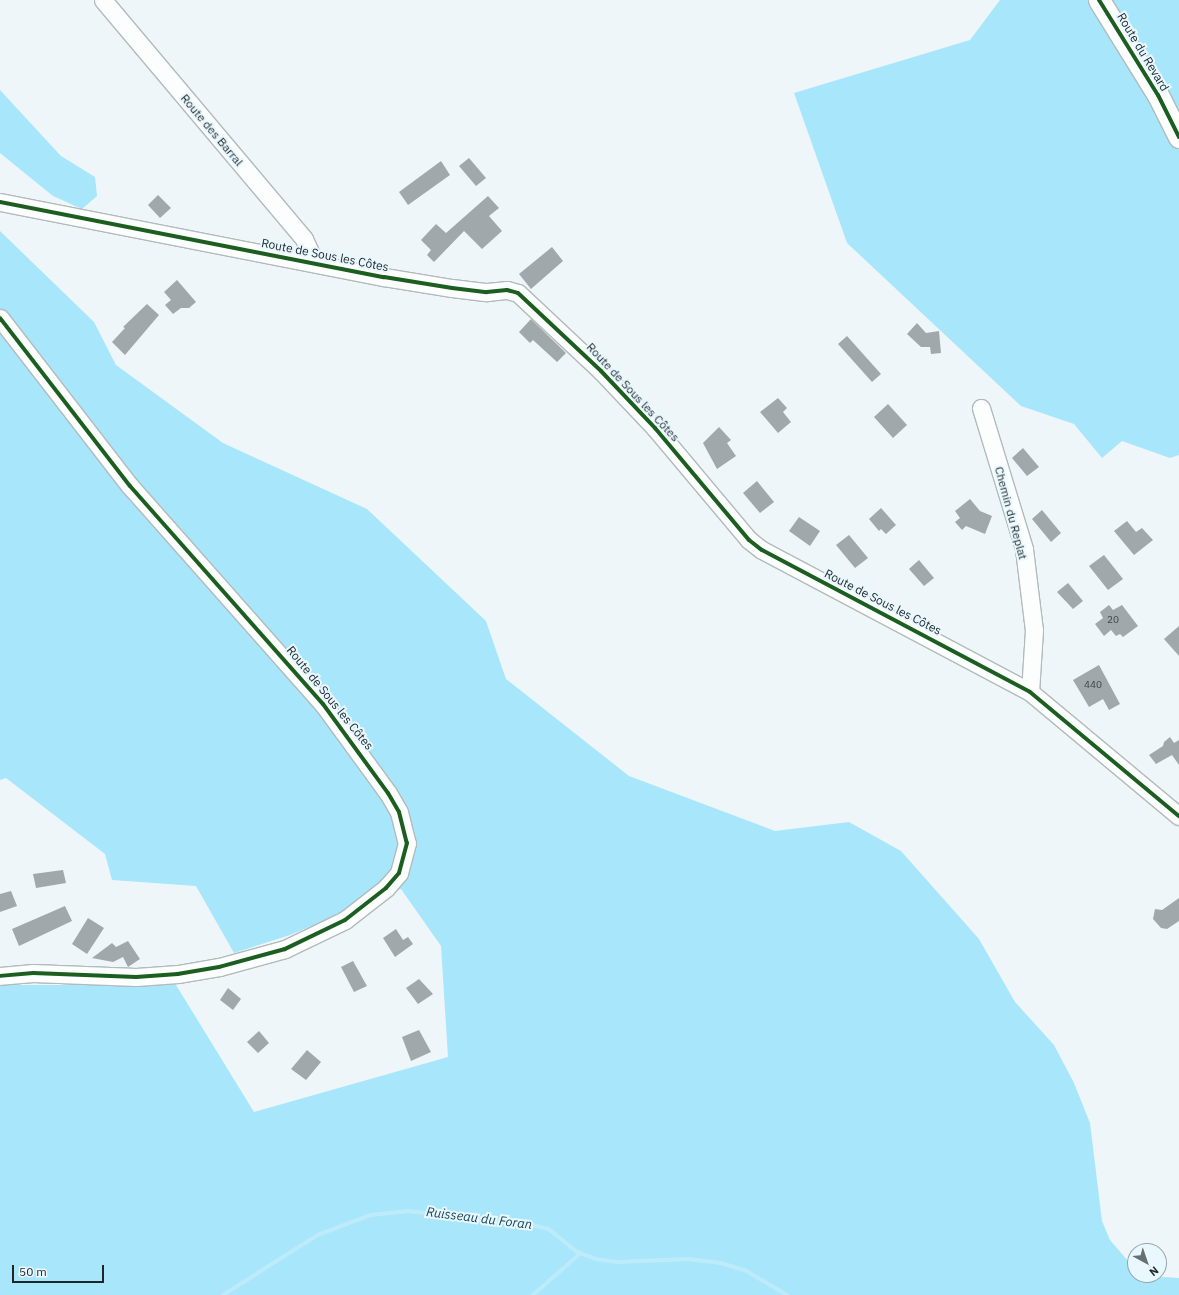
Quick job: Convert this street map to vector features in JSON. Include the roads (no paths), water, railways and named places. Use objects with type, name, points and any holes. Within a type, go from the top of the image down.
[{"type":"main road","name":"Route du Revard","points":[[1099,0],[1158,95],[1179,137]]},
{"type":"street","name":"Route des Barral","points":[[103,0],[304,239],[315,263]]},
{"type":"street","name":"Route de Sous les Côtes","points":[[0,202],[452,288],[518,293],[601,371],[655,428],[749,540],[767,553],[1030,692],[1179,816]]},
{"type":"street","name":"Route de Sous les Côtes","points":[[0,318],[130,486],[323,704],[388,793],[399,812],[407,843],[399,873],[386,888],[345,920],[285,949],[219,967],[178,974],[136,977],[33,973],[0,976]]},
{"type":"street","name":"Chemin du Replat","points":[[981,408],[1024,549],[1034,630],[1030,692]]},
{"type":"waterway","name":"Ruisseau du Foran","points":[[223,1295],[318,1235],[371,1215],[407,1211],[526,1223],[549,1229],[577,1252],[596,1259],[618,1262],[688,1259],[721,1263],[747,1271],[787,1295]]},
{"type":"waterway","points":[[533,1295],[581,1253]]}]
